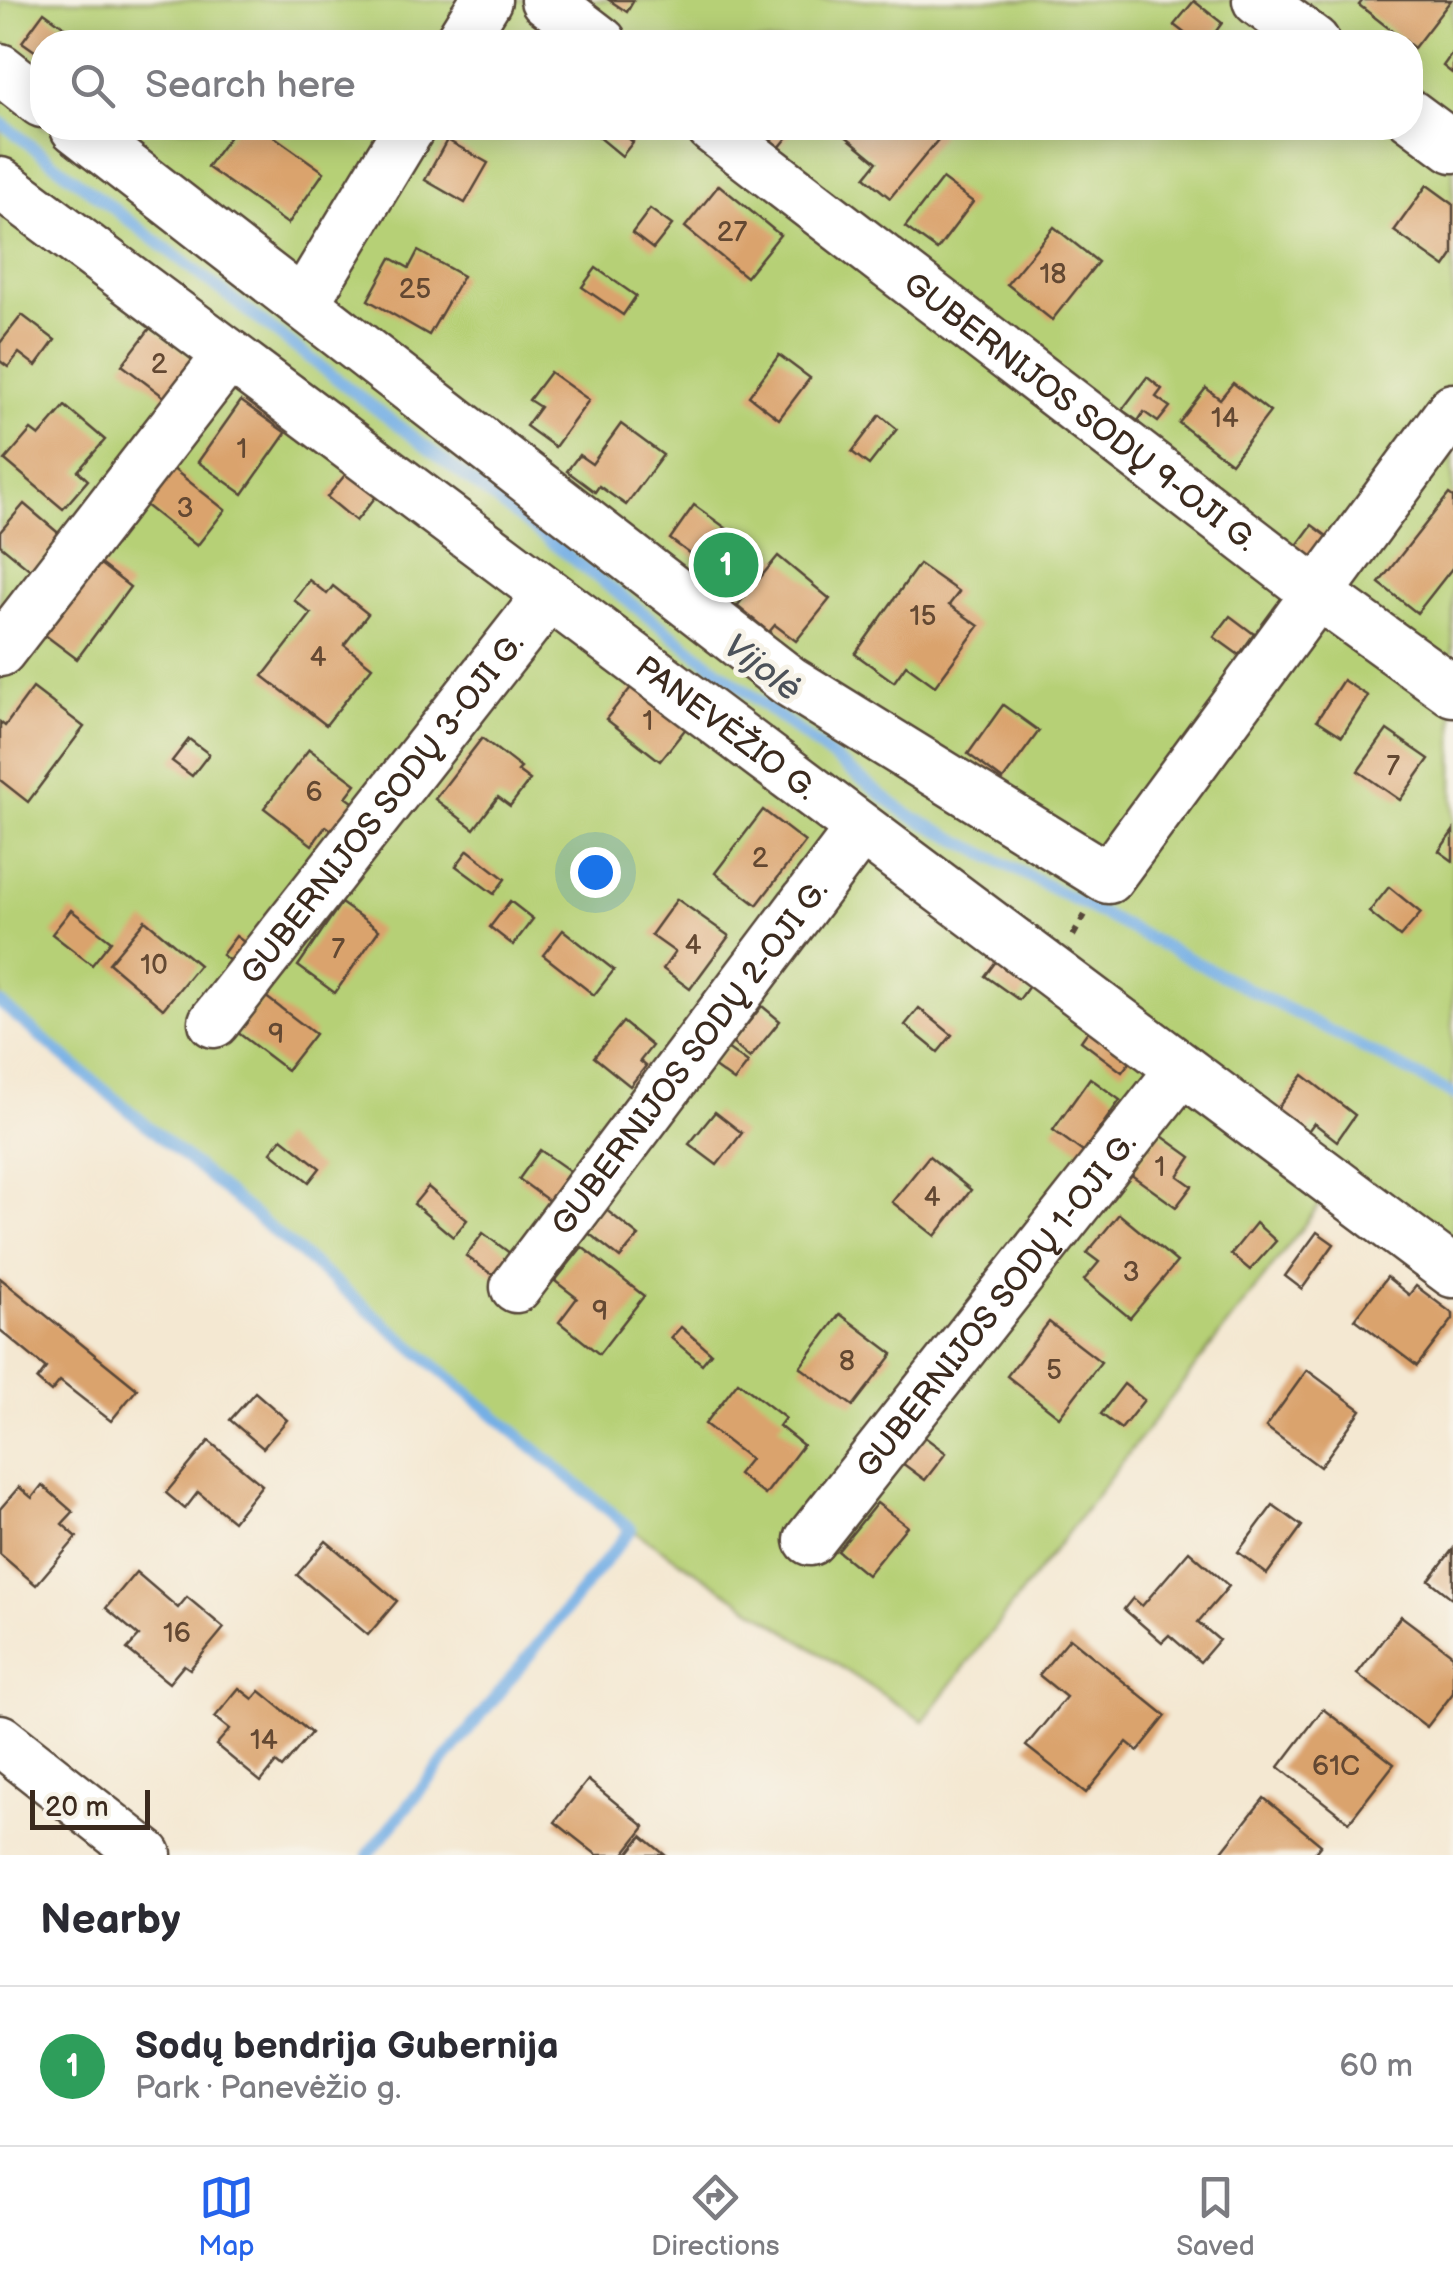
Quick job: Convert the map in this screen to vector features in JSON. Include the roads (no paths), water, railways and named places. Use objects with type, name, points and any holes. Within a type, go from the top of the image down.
[{"type":"street","points":[[467,30],[486,0]]},
{"type":"street","points":[[546,0],[586,30]]},
{"type":"street","points":[[1258,0],[1298,30]]},
{"type":"street","points":[[0,69],[30,93]]},
{"type":"street","points":[[1423,125],[1453,147]]},
{"type":"street","points":[[92,140],[789,681],[1108,878],[1453,410]]},
{"type":"street","points":[[304,302],[402,140]]},
{"type":"street","name":"GUBERNIJOS SODŲ 9-OJI G.","points":[[728,140],[1317,593],[1453,691]]},
{"type":"street","name":"PANEVĖŽIO G.","points":[[0,183],[1453,1272]]},
{"type":"street","points":[[0,651],[230,355]]},
{"type":"street","name":"GUBERNIJOS SODŲ 3-OJI G.","points":[[214,1022],[549,594]]},
{"type":"street","name":"GUBERNIJOS SODŲ 2-OJI G.","points":[[516,1288],[862,828]]},
{"type":"street","name":"GUBERNIJOS SODŲ 1-OJI G.","points":[[810,1540],[1182,1069]]},
{"type":"street","points":[[0,1740],[146,1855]]},
{"type":"waterway","name":"Vijolė","points":[[0,122],[907,814],[1453,1094]]},
{"type":"waterway","points":[[0,1003],[631,1529],[368,1855]]},
{"type":"place","name":"Sodų bendrija Gubernija","points":[[726,565]]}]
